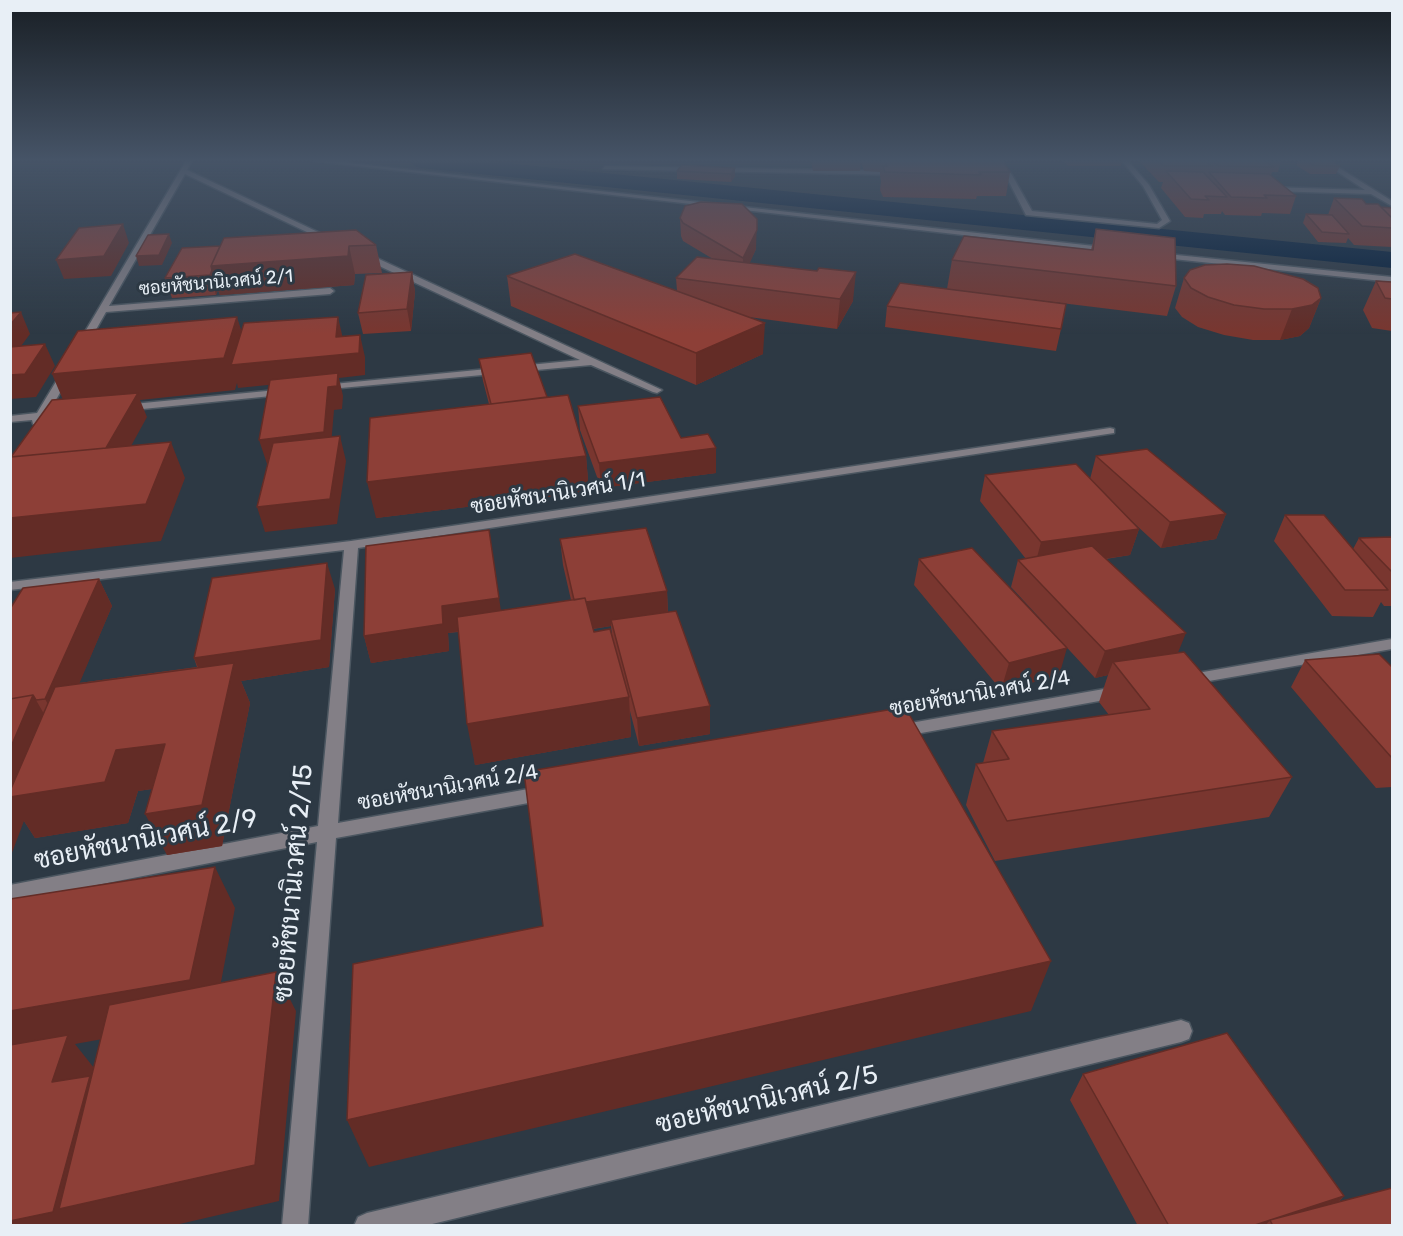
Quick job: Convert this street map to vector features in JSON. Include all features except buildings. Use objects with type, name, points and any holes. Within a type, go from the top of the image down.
[{"type":"street","points":[[33,430],[156,219]]},
{"type":"street","points":[[286,219],[345,246]]},
{"type":"street","points":[[840,219],[1123,251]]},
{"type":"street","points":[[1086,219],[1159,226],[1166,221],[1165,219]]},
{"type":"street","points":[[356,251],[592,362],[657,390]]},
{"type":"street","points":[[1147,253],[1392,280]]},
{"type":"street","name":"ซอยหัชนานิเวศน์ 2/1","points":[[104,309],[330,291]]},
{"type":"street","points":[[112,409],[592,362]]},
{"type":"street","points":[[10,419],[77,412]]},
{"type":"street","name":"ซอยหัชนานิเวศน์ 1/1","points":[[10,586],[351,545],[1110,431]]},
{"type":"street","name":"ซอยหัชนานิเวศน์ 2/15","points":[[294,1226],[351,545]]},
{"type":"street","points":[[1170,683],[1392,644]]},
{"type":"street","name":"ซอยหัชนานิเวศน์ 2/4","points":[[877,735],[1135,689]]},
{"type":"street","name":"ซอยหัชนานิเวศน์ 2/4","points":[[327,832],[561,790]]},
{"type":"street","name":"ซอยหัชนานิเวศน์ 2/9","points":[[10,894],[327,832]]},
{"type":"street","name":"ซอยหัชนานิเวศน์ 2/5","points":[[367,1226],[1181,1031]]},
{"type":"waterway","points":[[987,219],[1392,260]]}]
